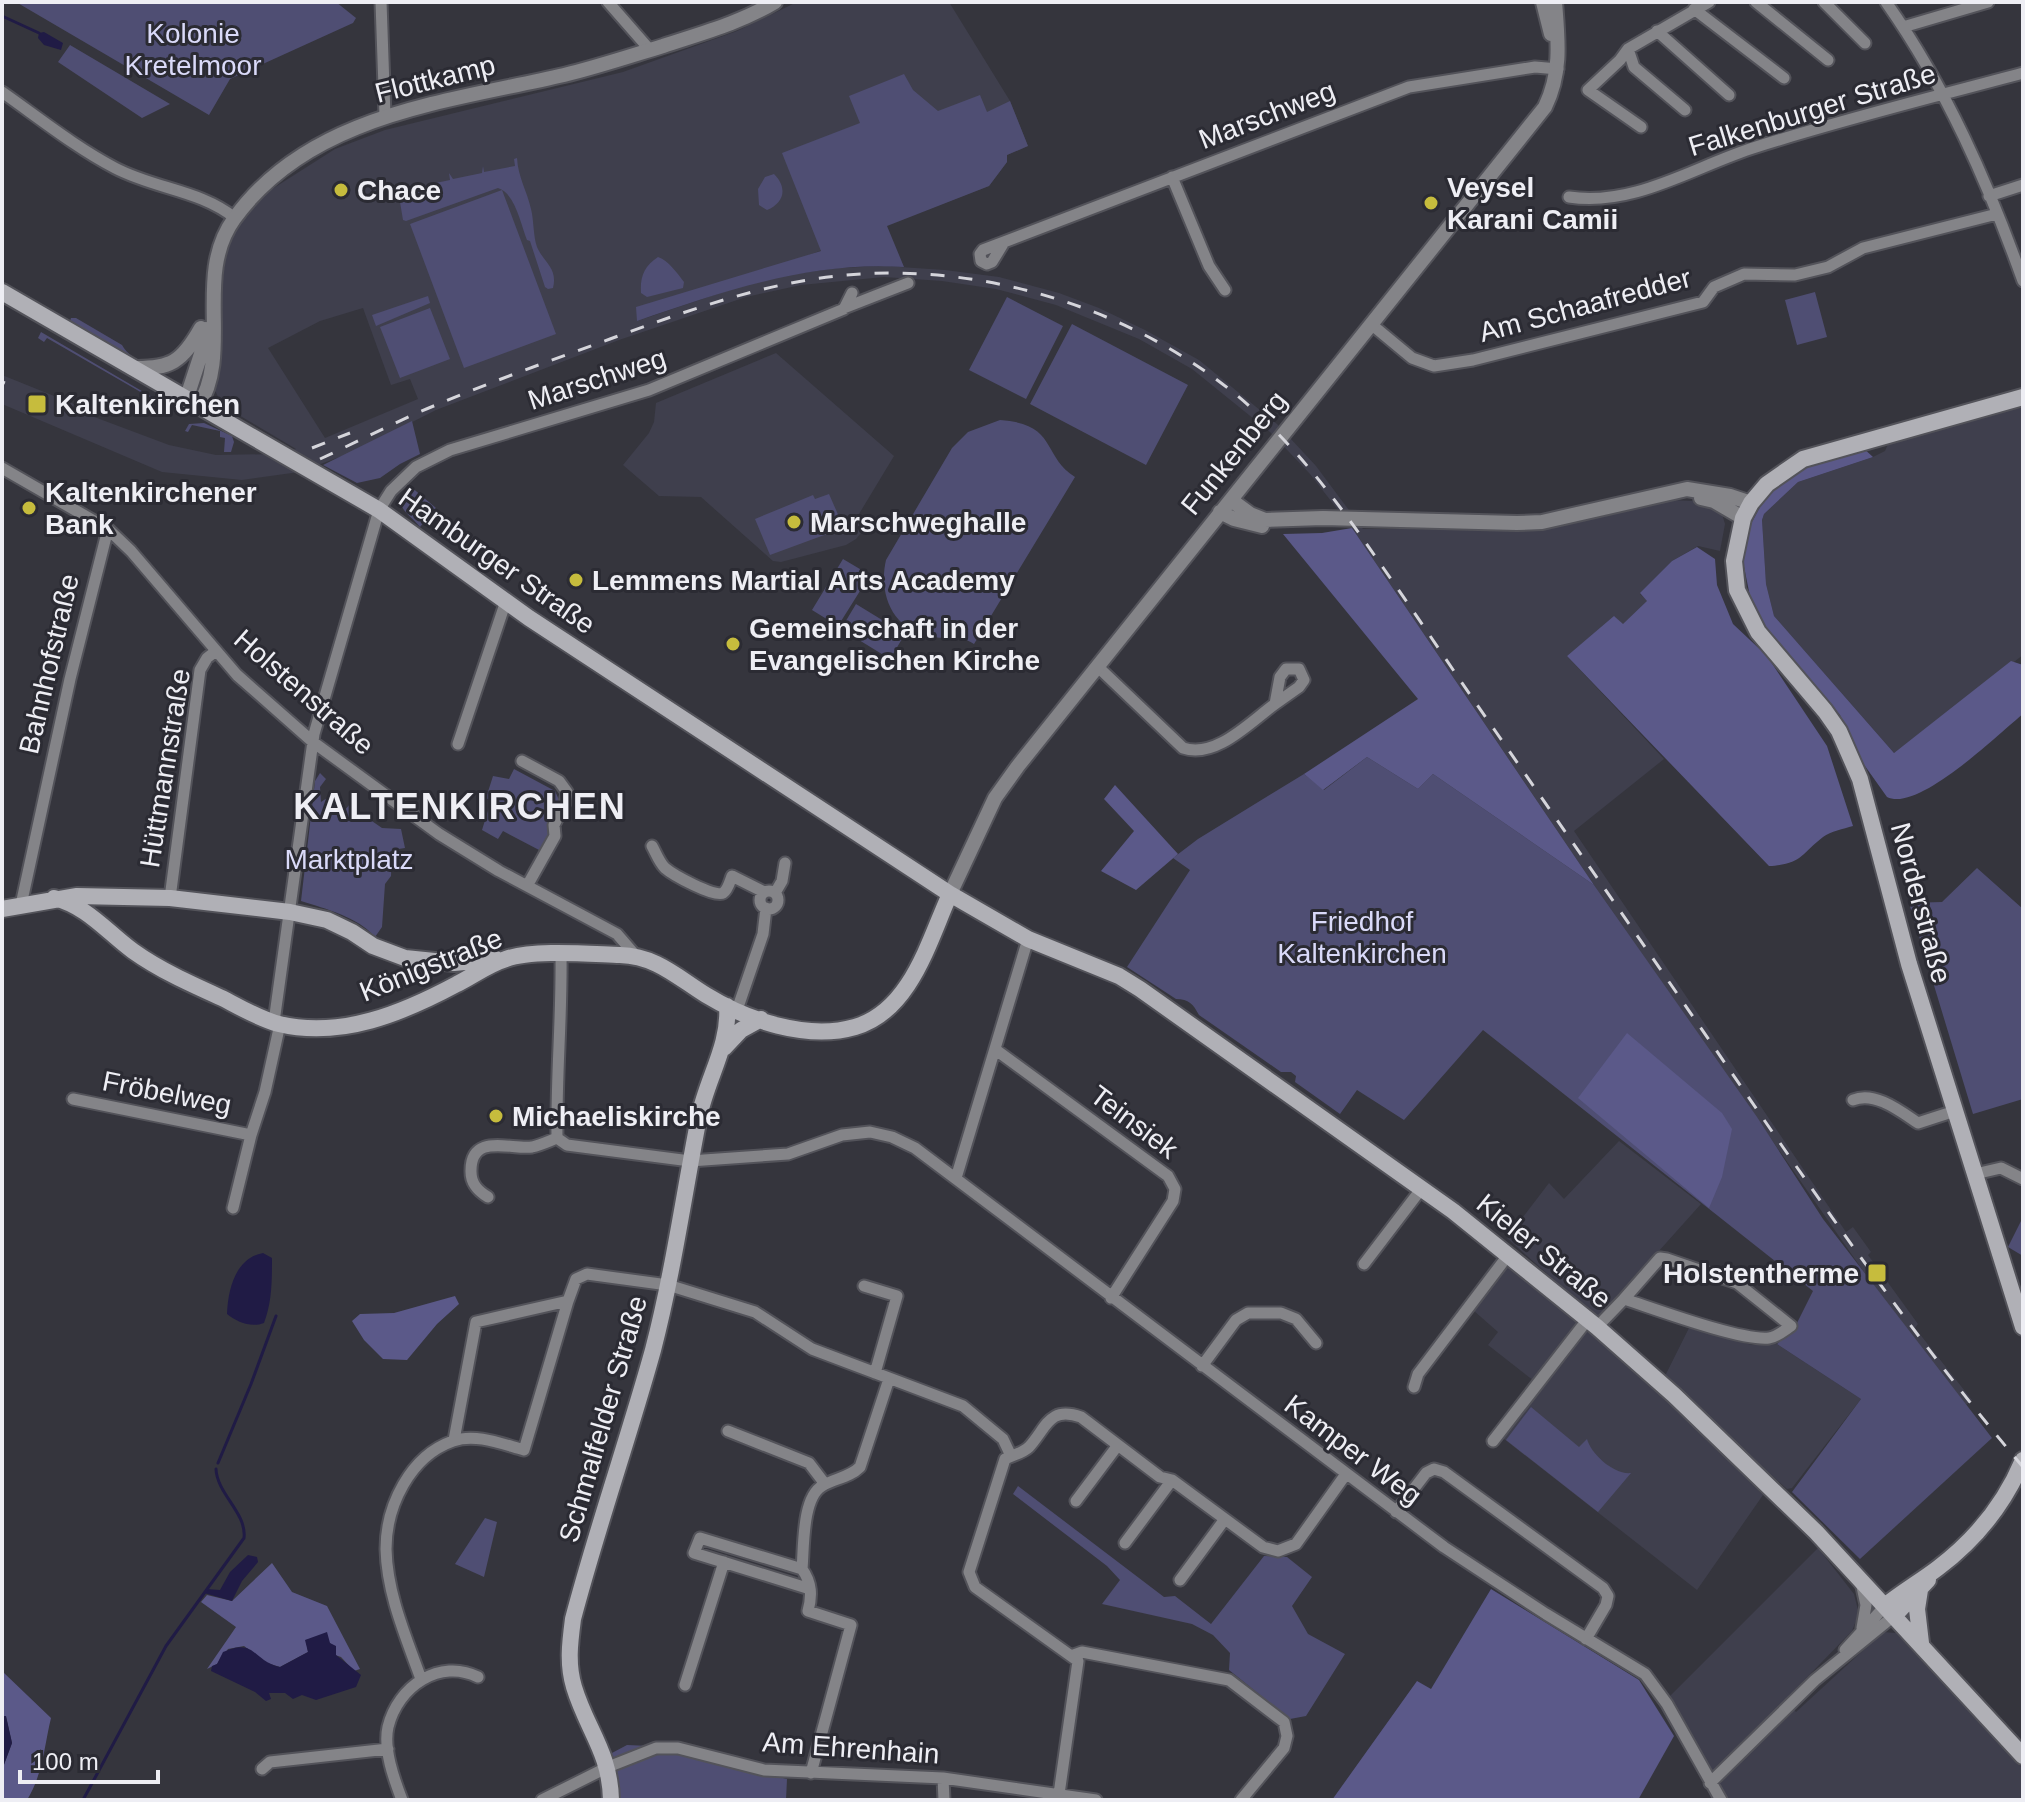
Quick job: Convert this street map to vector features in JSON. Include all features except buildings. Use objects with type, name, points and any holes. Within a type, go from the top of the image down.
[{"type":"main road","name":"Hamburger Straße","points":[[2,292],[379,510],[506,601],[950,894]]},
{"type":"main road","points":[[1747,510],[1767,484],[1803,459],[2023,397]]},
{"type":"main road","name":"Norderstraße","points":[[1747,510],[1734,561],[1737,590],[1758,632],[1809,689],[1839,731],[1848,750],[1869,809],[1909,964],[2023,1327]]},
{"type":"main road","name":"Kieler Straße","points":[[950,894],[1028,939],[1119,976],[1140,989],[1422,1188],[1509,1254],[1592,1323],[1774,1490],[1921,1643],[2023,1756]]},
{"type":"main road","name":"Holstenstraße","points":[[636,956],[664,966],[707,995],[761,1019],[819,1032],[856,1027],[877,1018],[908,984],[950,894]]},
{"type":"main road","name":"Königstraße","points":[[21,905],[54,898],[87,904],[132,950],[156,967],[277,1023],[324,1027],[382,1018],[506,958],[530,954],[636,956]]},
{"type":"main road","points":[[87,904],[170,898],[290,912],[327,920],[396,956],[446,962],[506,958]]},
{"type":"main road","points":[[2,909],[21,905]]},
{"type":"main road","points":[[446,962],[459,976],[457,984]]},
{"type":"main road","name":"Schmalfelder Straße","points":[[611,1800],[608,1767],[573,1685],[569,1664],[573,1619],[653,1350],[704,1094],[722,1049],[732,1008]]},
{"type":"main road","name":"Schmalfelder Straße","points":[[722,1049],[741,1030],[761,1019]]},
{"type":"main road","points":[[1890,1610],[1973,1537],[1994,1512],[2023,1460]]},
{"type":"main road","points":[[1890,1610],[1920,1590],[1936,1570]]},
{"type":"main road","points":[[1920,1590],[1917,1609],[1921,1643]]},
{"type":"street","points":[[381,2],[385,116]]},
{"type":"street","points":[[608,2],[650,50]]},
{"type":"street","points":[[750,17],[762,2]]},
{"type":"street","name":"Flottkamp","points":[[192,404],[206,392],[212,353],[213,293],[218,252],[226,231],[259,189],[298,157],[385,116],[568,74],[750,17],[775,2]]},
{"type":"street","name":"Funkenberg","points":[[1543,2],[1557,49]]},
{"type":"street","name":"Funkenberg","points":[[950,894],[995,798],[1545,107],[1555,86],[1558,69],[1555,2]]},
{"type":"street","points":[[1641,127],[1588,90],[1628,49],[1709,2]]},
{"type":"street","points":[[1756,2],[1828,60]]},
{"type":"street","points":[[1824,2],[1865,43]]},
{"type":"street","points":[[1886,2],[1944,95],[2019,257],[2023,281]]},
{"type":"street","points":[[1903,27],[1988,2]]},
{"type":"street","points":[[1694,9],[1784,78]]},
{"type":"street","points":[[1657,31],[1729,95]]},
{"type":"street","points":[[1628,49],[1634,67],[1685,110]]},
{"type":"street","name":"Marschweg","points":[[1003,244],[1409,87],[1535,67],[1558,69]]},
{"type":"street","name":"Falkenburger Straße","points":[[1569,197],[1592,201],[1631,194],[1759,146],[2023,73]]},
{"type":"street","points":[[2,92],[117,169],[149,183],[206,199],[235,218]]},
{"type":"street","points":[[1172,177],[1209,266],[1225,290]]},
{"type":"street","points":[[1989,196],[2023,185]]},
{"type":"street","name":"Am Schaafredder","points":[[1371,324],[1412,358],[1426,365],[1473,360],[1703,302],[1714,287],[1744,274],[1795,275],[1828,267],[1863,248],[1997,214]]},
{"type":"street","name":"Marschweg","points":[[379,510],[391,491],[416,467],[450,450],[649,390],[908,283]]},
{"type":"street","name":"Flottkamp","points":[[192,404],[213,293]]},
{"type":"street","points":[[844,309],[852,293]]},
{"type":"street","points":[[130,368],[165,367],[175,362],[192,345],[209,309]]},
{"type":"street","name":"Holstenstraße","points":[[3,472],[108,529],[131,551],[237,675],[313,742],[439,834],[617,934],[636,956]]},
{"type":"street","points":[[1231,500],[1250,514],[1265,520],[1323,518],[1542,522],[1669,492],[1747,510]]},
{"type":"street","points":[[233,1208],[265,1092],[277,1023],[313,742],[379,510]]},
{"type":"street","points":[[1220,512],[1255,525],[1287,525],[1302,520]]},
{"type":"street","name":"Bahnhofstraße","points":[[21,905],[73,664],[108,529]]},
{"type":"street","points":[[458,744],[506,601]]},
{"type":"street","name":"Hüttmannstraße","points":[[170,898],[200,670],[216,651]]},
{"type":"street","points":[[1097,666],[1188,750],[1216,746],[1275,704]]},
{"type":"street","points":[[522,761],[559,781],[567,792],[554,825],[555,836],[527,886]]},
{"type":"street","points":[[652,846],[669,871],[714,894],[726,890],[732,876],[770,892]]},
{"type":"street","points":[[732,1008],[763,934],[766,908],[760,899],[782,881],[785,863]]},
{"type":"street","points":[[956,1178],[1028,939]]},
{"type":"street","points":[[488,1197],[478,1191],[470,1174],[473,1160],[483,1148],[497,1144],[532,1147],[557,1138],[556,1103],[562,1024],[561,955]]},
{"type":"street","name":"Teinsiek","points":[[996,1050],[1168,1176],[1175,1189],[1173,1201],[1111,1298]]},
{"type":"street","points":[[1853,1100],[1866,1097],[1875,1099],[1918,1123],[1955,1111]]},
{"type":"street","name":"Fröbelweg","points":[[73,1099],[251,1135]]},
{"type":"street","name":"Kamper Weg","points":[[557,1138],[567,1145],[690,1161],[788,1154],[842,1135],[879,1132],[915,1148],[1444,1547],[1645,1674],[1667,1704],[1721,1800]]},
{"type":"street","name":"Kamper Weg","points":[[861,1134],[927,1159]]},
{"type":"street","points":[[1975,1174],[2001,1168],[2023,1179]]},
{"type":"street","points":[[1364,1264],[1422,1188]]},
{"type":"street","points":[[1414,1387],[1418,1374],[1509,1254]]},
{"type":"street","points":[[1493,1441],[1592,1323],[1624,1299],[1660,1258],[1737,1283],[1791,1326],[1772,1338],[1757,1337],[1720,1329],[1624,1299]]},
{"type":"street","points":[[421,1679],[398,1617],[390,1585],[386,1548],[391,1510],[408,1476],[427,1456],[454,1440],[482,1439],[524,1450],[568,1301],[576,1279],[587,1274],[668,1285],[755,1312],[812,1349],[929,1392],[973,1413],[1003,1439],[1011,1456]]},
{"type":"street","points":[[864,1286],[897,1296],[875,1373]]},
{"type":"street","points":[[454,1440],[476,1322],[568,1301]]},
{"type":"street","points":[[1202,1366],[1236,1320],[1248,1313],[1273,1312],[1296,1319],[1316,1343]]},
{"type":"street","points":[[802,1569],[810,1499],[825,1484],[852,1475],[860,1467],[889,1379]]},
{"type":"street","points":[[1059,1794],[1078,1661],[975,1587],[969,1572],[1005,1459],[1026,1450],[1048,1421],[1058,1414],[1070,1413],[1081,1417],[1160,1477],[1172,1480],[1263,1547],[1278,1551],[1296,1544],[1346,1474]]},
{"type":"street","points":[[728,1431],[809,1463],[825,1484]]},
{"type":"street","points":[[1076,1501],[1118,1445]]},
{"type":"street","points":[[1396,1512],[1426,1473],[1434,1469],[1444,1472],[1603,1588],[1608,1596],[1606,1605],[1586,1639]]},
{"type":"street","points":[[1125,1543],[1172,1480]]},
{"type":"street","points":[[1180,1580],[1225,1519]]},
{"type":"street","points":[[810,1589],[694,1553],[700,1538],[802,1569],[808,1578],[812,1596],[808,1611],[851,1625],[811,1773]]},
{"type":"street","points":[[685,1685],[724,1562]]},
{"type":"street","points":[[1860,1578],[1866,1605],[1862,1629]]},
{"type":"street","points":[[1838,1660],[1862,1629],[1890,1610]]},
{"type":"street","points":[[1710,1783],[1890,1610]]},
{"type":"street","points":[[1071,1656],[1082,1652],[1229,1680],[1284,1722],[1287,1736],[1284,1748],[1241,1800]]},
{"type":"street","points":[[402,1800],[388,1749],[387,1728],[393,1713],[421,1679],[431,1673],[451,1669],[478,1677]]},
{"type":"street","name":"Am Ehrenhain","points":[[542,1800],[608,1767],[656,1748],[678,1748],[764,1770],[943,1778],[1096,1800]]},
{"type":"street","points":[[262,1769],[270,1762],[388,1749]]},
{"type":"street","points":[[943,1778],[944,1800]]},
{"type":"shaded area","points":[[797,2],[949,2],[1010,101],[1028,146],[1007,155],[1007,162],[989,186],[637,321],[744,285],[838,268],[885,266],[999,277],[1059,293],[1099,308],[1199,360],[1277,424],[1316,466],[1363,529],[1542,529],[1666,500],[1696,501],[1722,514],[1725,524],[1720,551],[1698,546],[1672,561],[1640,594],[1648,601],[1623,625],[1615,617],[1567,656],[1664,759],[1574,831],[1846,1232],[1853,1227],[1871,1252],[1868,1255],[1918,1324],[1915,1328],[1972,1400],[1966,1405],[1873,1285],[1594,885],[1352,528],[1310,474],[1270,432],[1192,369],[1139,339],[1056,305],[996,289],[884,277],[801,285],[746,297],[619,340],[436,410],[353,452],[299,472],[242,480],[162,472],[2,404],[2,375],[74,404],[73,409],[169,445],[216,455],[279,454],[296,449],[222,405],[212,384],[225,259],[237,226],[269,191],[335,149],[385,130],[623,72],[737,31]],"holes":[[[363,308],[391,385],[410,379],[418,399],[325,438],[268,348],[320,321]]]},
{"type":"shaded area","points":[[44,32],[63,43],[61,50],[44,45],[38,38],[39,33]]},
{"type":"shaded area","points":[[776,353],[894,456],[859,514],[865,528],[856,539],[846,545],[781,562],[773,561],[701,497],[659,496],[623,465],[649,433],[656,403]]},
{"type":"shaded area","points":[[2023,406],[2023,655],[1894,753],[1774,616],[1766,584],[1764,514],[1798,482],[1873,457],[1885,451],[1889,442]]},
{"type":"shaded area","points":[[1862,447],[1873,457],[1798,482],[1764,514],[1766,584],[1774,616],[1894,753],[2011,661],[2023,665],[2023,714],[1937,783],[1901,799],[1887,797],[1855,752],[1840,715],[1764,628],[1753,611],[1742,557],[1746,533],[1767,494],[1806,465]]},
{"type":"shaded area","points":[[1352,528],[1594,885],[1433,774],[1418,789],[1367,757],[1323,790],[1304,774],[1418,699],[1283,534]]},
{"type":"shaded area","points":[[1697,547],[1715,559],[1717,585],[1733,624],[1767,656],[1827,746],[1853,826],[1826,835],[1800,858],[1788,863],[1769,866],[1567,656],[1614,616],[1623,624],[1647,601],[1640,593],[1672,561]]},
{"type":"shaded area","points":[[1115,785],[1178,854],[1136,890],[1101,871],[1134,831],[1104,799]]},
{"type":"shaded area","points":[[1627,1033],[1722,1113],[1732,1129],[1722,1177],[1709,1208],[1578,1098]]},
{"type":"shaded area","points":[[1619,1141],[1701,1204],[1598,1319],[1507,1238],[1549,1183],[1564,1199]]},
{"type":"shaded area","points":[[263,1253],[272,1258],[271,1291],[264,1323],[254,1325],[227,1314],[229,1295],[240,1268],[253,1256]]},
{"type":"shaded area","points":[[1508,1262],[1642,1374],[1763,1495],[1697,1590],[1499,1435],[1534,1381],[1488,1345],[1498,1332],[1473,1310]]},
{"type":"shaded area","points":[[455,1296],[459,1304],[437,1324],[407,1360],[383,1359],[364,1340],[352,1321],[360,1314],[394,1313]]},
{"type":"shaded area","points":[[1689,1328],[1752,1345],[1777,1344],[1861,1399],[1792,1488],[1787,1489],[1664,1378]]},
{"type":"shaded area","points":[[1818,1548],[1854,1594],[1858,1610],[1856,1621],[1852,1631],[1785,1700],[1796,1712],[1883,1632],[1896,1633],[2023,1769],[2023,1800],[1729,1800],[1667,1699]]},
{"type":"shaded area","points":[[248,1555],[257,1557],[258,1562],[242,1581],[232,1601],[204,1593],[207,1589],[220,1590],[230,1572]]},
{"type":"shaded area","points":[[272,1563],[292,1592],[327,1606],[360,1669],[354,1671],[335,1655],[330,1643],[318,1637],[306,1640],[308,1652],[280,1667],[267,1663],[244,1646],[228,1649],[217,1664],[207,1669],[236,1627],[201,1602],[207,1595],[232,1601]]},
{"type":"shaded area","points":[[1491,1589],[1639,1680],[1674,1736],[1638,1800],[1332,1800],[1417,1681],[1431,1689]]},
{"type":"shaded area","points":[[327,1632],[330,1643],[336,1646],[336,1655],[361,1675],[356,1687],[316,1700],[302,1695],[293,1699],[285,1693],[269,1693],[271,1699],[266,1701],[255,1692],[211,1671],[223,1652],[242,1647],[280,1667],[308,1652],[305,1640]]},
{"type":"shaded area","points":[[3,1672],[51,1718],[40,1770],[27,1800],[2,1800],[2,1770],[12,1743],[6,1717],[2,1716]]},
{"type":"shaded area","points":[[2,1716],[6,1716],[12,1743],[2,1770]]},
{"type":"green space","name":"Kolonie Kretelmoor","points":[[16,2],[336,2],[356,18],[353,23],[230,79],[209,115]]},
{"type":"green space","points":[[70,45],[170,104],[142,118],[58,62]]},
{"type":"green space","points":[[904,74],[913,90],[938,111],[980,95],[987,112],[1010,101],[1028,146],[1007,155],[1007,162],[989,186],[887,226],[904,267],[835,269],[768,280],[637,321],[636,307],[821,251],[782,153],[860,123],[849,96]]},
{"type":"green space","points":[[517,158],[531,209],[536,242],[554,275],[553,288],[545,287],[513,203],[498,188],[403,220],[397,184],[405,183],[407,189],[450,180],[449,173],[453,179],[482,173],[483,166],[484,172],[515,166],[514,159]]},
{"type":"green space","points":[[774,174],[781,185],[782,195],[767,210],[759,205],[758,189],[765,177]]},
{"type":"green space","points":[[502,190],[556,334],[464,368],[410,224]]},
{"type":"green space","points":[[658,257],[676,271],[684,282],[683,288],[647,297],[641,293],[642,277],[649,264]]},
{"type":"green space","points":[[1815,292],[1827,337],[1797,345],[1785,300]]},
{"type":"green space","points":[[428,296],[430,303],[376,326],[372,315]]},
{"type":"green space","points":[[1007,297],[1063,326],[1026,399],[969,370]]},
{"type":"green space","points":[[430,308],[450,359],[400,378],[380,327]]},
{"type":"green space","points":[[76,318],[146,362],[140,362],[70,321]]},
{"type":"green space","points":[[1072,324],[1188,385],[1146,465],[1030,404]]},
{"type":"green space","points":[[41,332],[164,404],[162,411],[163,405],[47,338],[44,342],[38,338]]},
{"type":"green space","points":[[1000,420],[1018,423],[1040,434],[1064,468],[1075,477],[974,644],[957,637],[932,637],[918,633],[898,619],[891,609],[884,586],[886,560],[952,448],[968,432]]},
{"type":"green space","points":[[412,421],[420,454],[380,478],[357,483],[323,465]]},
{"type":"green space","points":[[204,423],[232,436],[231,452],[224,452],[225,438],[220,437],[220,431],[192,425],[188,432],[185,431],[189,424]]},
{"type":"green space","points":[[410,486],[436,508],[420,527],[401,504]]},
{"type":"green space","name":"Marschweghalle","points":[[829,494],[840,519],[824,525],[827,534],[770,555],[755,519],[813,495],[815,499]]},
{"type":"green space","points":[[843,559],[870,575],[838,626],[812,610]]},
{"type":"green space","points":[[856,604],[905,634],[890,659],[841,629]]},
{"type":"green space","name":"Friedhof Kaltenkirchen","points":[[1367,757],[1418,789],[1433,774],[1594,885],[1757,1117],[1823,1219],[1992,1438],[1860,1559],[1792,1492],[1861,1399],[1777,1344],[1796,1325],[1813,1291],[1483,1030],[1404,1120],[1357,1090],[1340,1114],[1295,1082],[1296,1076],[1291,1072],[1281,1072],[1199,1015],[1190,1003],[1176,999],[1127,967],[1190,870],[1173,858],[1198,839],[1304,774],[1324,790]]},
{"type":"green space","points":[[514,769],[555,791],[559,800],[548,820],[550,834],[541,851],[503,831],[498,839],[482,830],[491,801],[486,798],[493,776],[509,779]]},
{"type":"green space","name":"Marktplatz","points":[[320,773],[326,779],[320,787],[321,802],[327,798],[332,803],[330,810],[345,810],[354,799],[359,802],[356,810],[382,828],[401,829],[405,848],[392,850],[391,876],[385,884],[382,927],[375,937],[351,919],[301,901],[315,781]]},
{"type":"green space","points":[[1977,868],[2023,909],[2023,1099],[1973,1114],[1909,903],[1942,902]]},
{"type":"green space","points":[[2023,1217],[2023,1256],[2008,1247]]},
{"type":"green space","points":[[1531,1407],[1579,1447],[1587,1439],[1604,1462],[1618,1471],[1631,1473],[1598,1512],[1506,1440]]},
{"type":"green space","points":[[1018,1486],[1164,1597],[1175,1596],[1211,1624],[1264,1556],[1287,1557],[1312,1577],[1292,1606],[1308,1634],[1345,1654],[1306,1716],[1290,1719],[1229,1670],[1230,1653],[1213,1635],[1192,1624],[1102,1604],[1120,1580],[1107,1566],[1013,1494]]},
{"type":"green space","points":[[485,1518],[497,1522],[484,1577],[455,1564]]},
{"type":"green space","points":[[627,1745],[650,1746],[787,1779],[786,1800],[612,1800],[610,1754]]},
{"type":"waterway","points":[[2,16],[39,33]]},
{"type":"waterway","points":[[218,1463],[276,1316]]},
{"type":"waterway","points":[[83,1800],[166,1646],[244,1538],[241,1520],[221,1487],[216,1469]]},
{"type":"railway","points":[[320,459],[457,396],[644,326],[747,293],[817,279],[890,273],[982,281],[1072,304],[1116,321],[1157,342],[1197,366],[1256,412],[1297,454],[1333,498],[1833,1219],[1944,1370],[2023,1467]]},
{"type":"railway","points":[[312,448],[350,433]]},
{"type":"place","name":"Chace","points":[[341,190]]},
{"type":"place","name":"Veysel Karani Camii","points":[[1431,203]]},
{"type":"place","name":"Kaltenkirchen","points":[[37,404]]},
{"type":"place","name":"Kaltenkirchener Bank","points":[[29,508]]},
{"type":"place","name":"Marschweghalle","points":[[794,522]]},
{"type":"place","name":"Lemmens Martial Arts Academy","points":[[576,580]]},
{"type":"place","name":"Gemeinschaft in der Evangelischen Kirche","points":[[733,644]]},
{"type":"place","name":"Michaeliskirche","points":[[496,1116]]},
{"type":"place","name":"Holstentherme","points":[[1877,1273]]},
{"type":"district","name":"KALTENKIRCHEN","points":[[460,806]]}]
